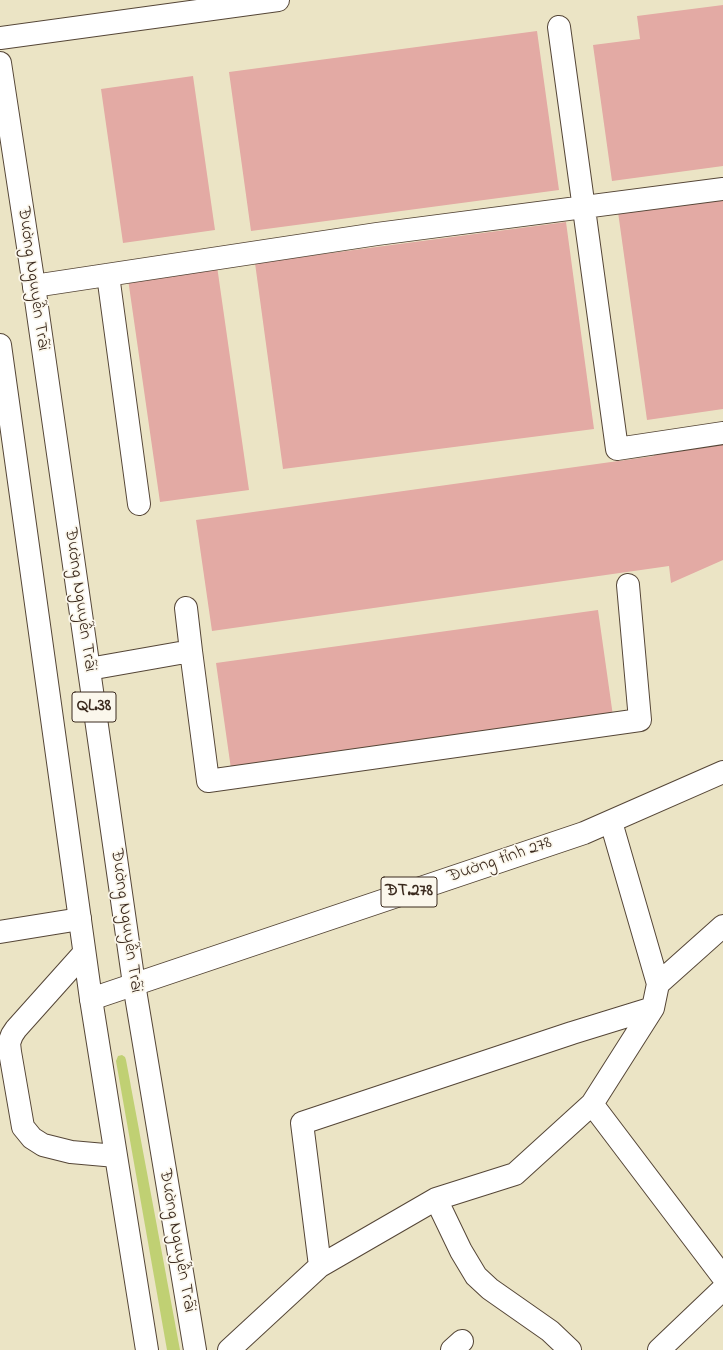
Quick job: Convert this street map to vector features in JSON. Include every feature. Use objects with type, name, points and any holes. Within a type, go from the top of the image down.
[{"type":"main road","points":[[0,38],[278,0]]},
{"type":"main road","points":[[558,27],[617,449],[723,433]]},
{"type":"main road","name":"Đường Nguyễn Trãi","points":[[0,71],[34,286],[134,984],[195,1350]]},
{"type":"main road","points":[[34,286],[377,234],[723,188]]},
{"type":"main road","points":[[108,275],[139,504]]},
{"type":"main road","name":"QL.38","points":[[0,345],[84,953],[147,1350]]},
{"type":"main road","points":[[186,608],[208,781],[640,720],[628,585]]},
{"type":"main road","points":[[89,669],[191,651]]},
{"type":"main road","name":"Đường tỉnh 278","points":[[91,999],[584,833],[723,772]]},
{"type":"main road","points":[[229,1350],[320,1266],[436,1199],[515,1174],[592,1104],[653,1008],[658,984],[611,822]]},
{"type":"main road","points":[[0,932],[80,919]]},
{"type":"main road","points":[[658,984],[723,926]]},
{"type":"main road","points":[[84,953],[16,1029],[9,1043],[10,1052],[23,1127],[32,1138],[43,1145],[71,1152],[116,1156]]},
{"type":"main road","points":[[320,1266],[302,1123],[572,1033],[653,1008]]},
{"type":"main road","points":[[592,1104],[723,1277]]},
{"type":"main road","points":[[436,1199],[461,1251],[476,1276],[490,1289],[550,1332],[570,1350]]},
{"type":"main road","points":[[659,1350],[723,1289]]},
{"type":"green space","points":[[122,1055],[126,1060],[180,1350],[167,1350],[116,1061],[118,1056]]},
{"type":"building","points":[[723,5],[723,166],[612,181],[593,45],[640,39],[637,16]]},
{"type":"building","points":[[537,31],[559,190],[251,231],[229,72]]},
{"type":"building","points":[[193,76],[215,230],[123,243],[101,89]]},
{"type":"building","points":[[723,198],[723,409],[647,420],[618,212]]},
{"type":"building","points":[[566,222],[594,429],[283,469],[255,263]]},
{"type":"building","points":[[217,266],[249,490],[160,502],[128,279]]},
{"type":"building","points":[[723,439],[723,560],[671,583],[669,566],[212,631],[196,520],[654,456],[653,449]]},
{"type":"building","points":[[598,610],[613,716],[231,769],[216,663]]}]
